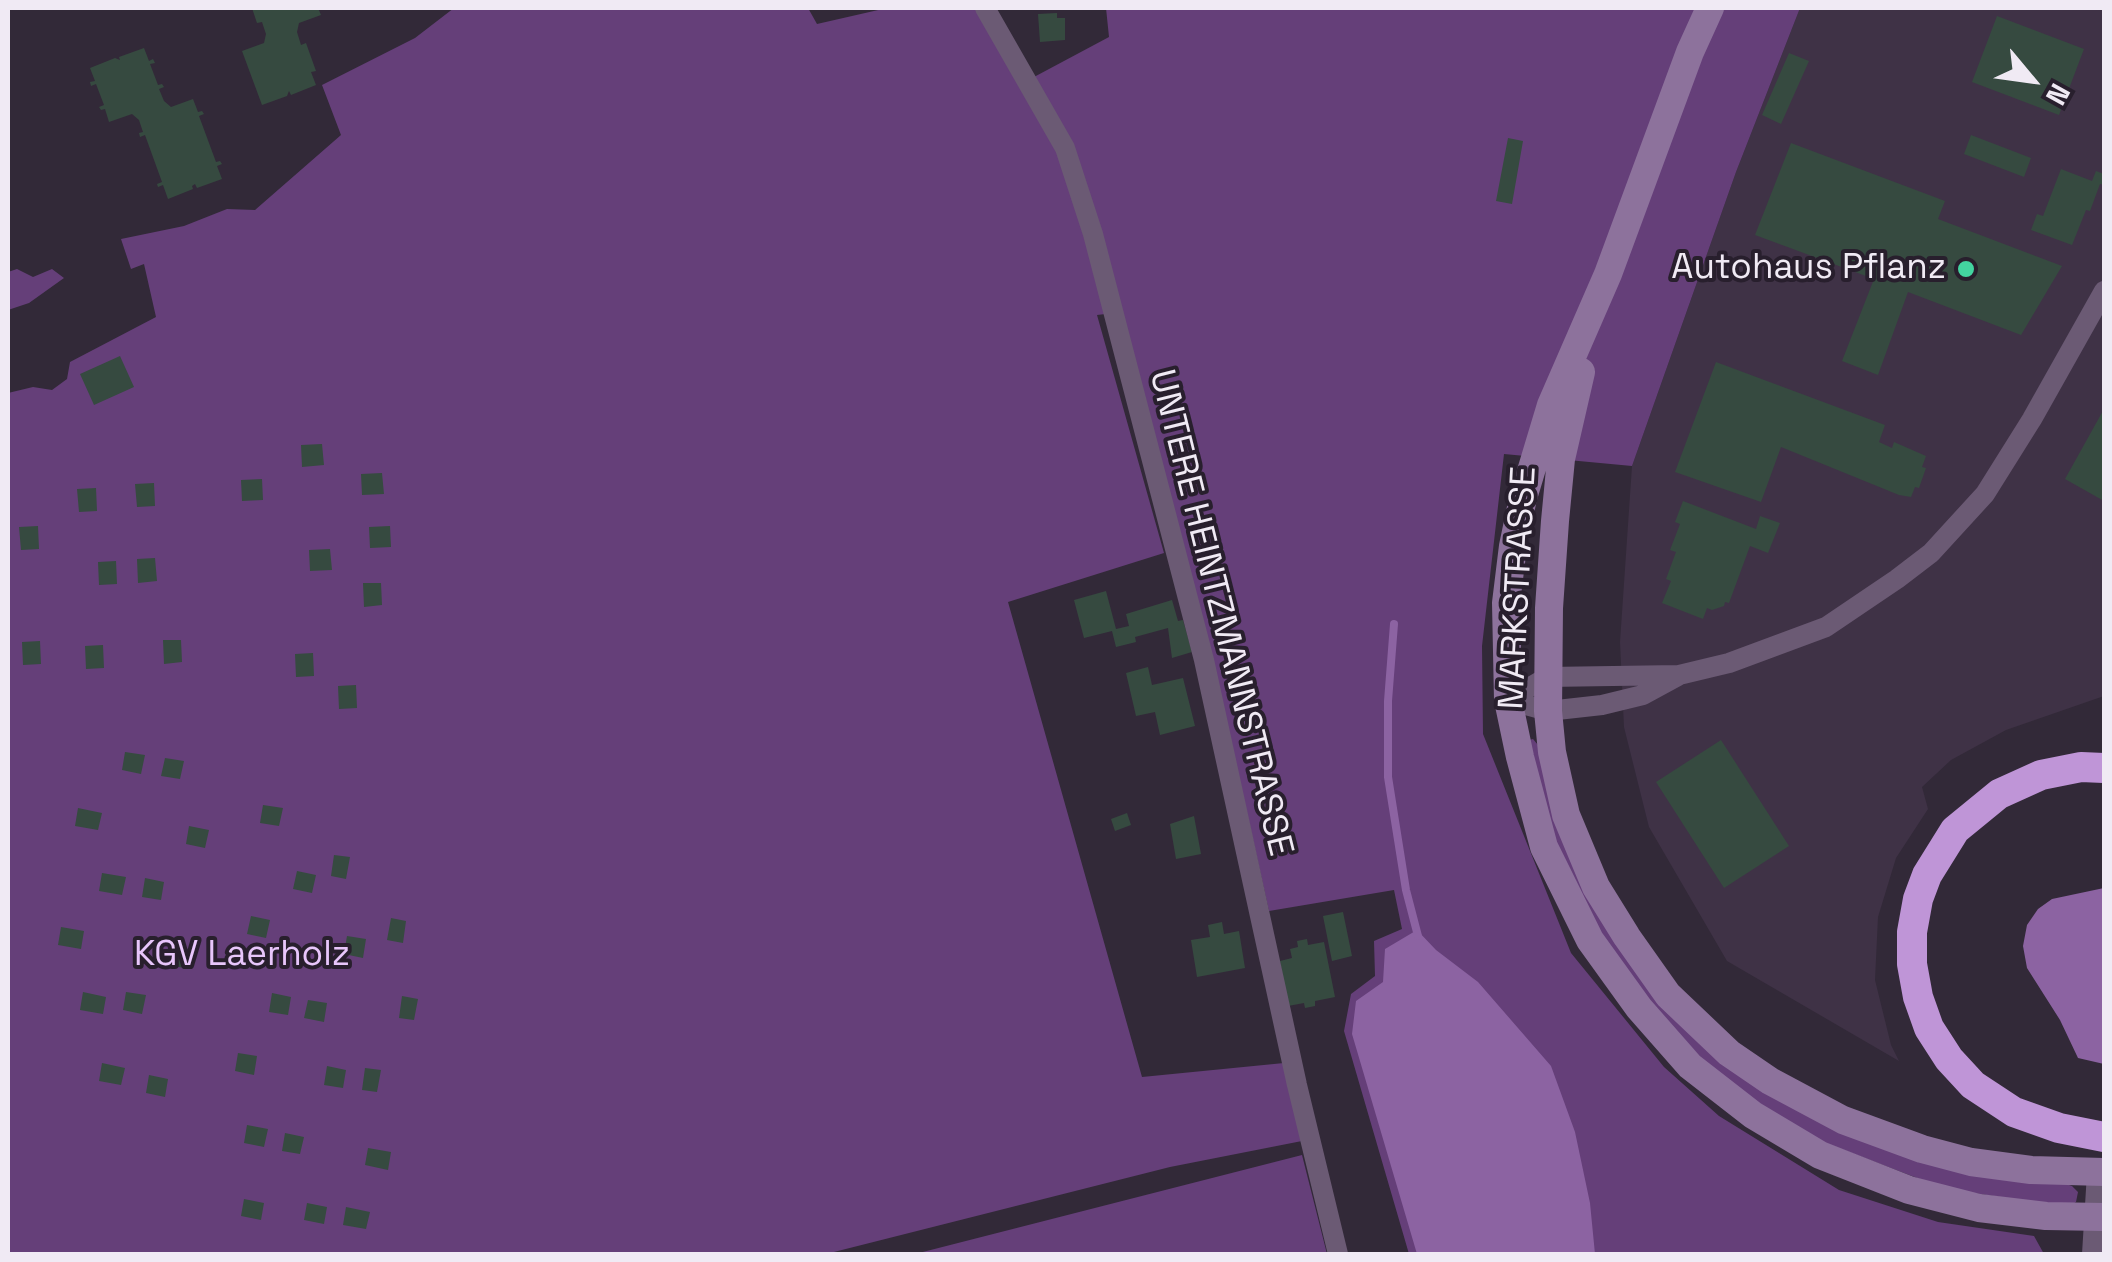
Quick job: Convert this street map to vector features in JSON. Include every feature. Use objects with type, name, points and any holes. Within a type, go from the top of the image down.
[{"type":"highway","points":[[2104,768],[2081,767],[2040,775],[1999,794],[1954,830],[1926,875],[1918,899],[1912,964],[1918,997],[1930,1028],[1949,1059],[1973,1085],[2014,1112],[2058,1128],[2104,1137]]},
{"type":"main road","name":"MARKSTRASSE","points":[[1690,52],[1702,8]]},
{"type":"main road","name":"MARKSTRASSE","points":[[1710,8],[1608,274],[1551,404],[1513,546],[1506,604],[1508,700],[1544,847],[1590,940],[1639,1008],[1690,1066],[1753,1115],[1820,1155],[1909,1190],[1978,1208],[2100,1217]]},
{"type":"main road","name":"MARKSTRASSE","points":[[1608,274],[1561,459],[1548,608],[1552,752],[1566,815],[1596,886],[1668,994],[1728,1053],[1770,1082],[1843,1120],[1922,1149],[1971,1162],[2016,1168],[2101,1172]]},
{"type":"street","name":"UNTERE HEINTZMANNSTRASSE","points":[[985,8],[1065,148],[1092,234],[1204,663],[1338,1254]]},
{"type":"street","points":[[1508,700],[1547,677],[1680,675],[1729,663],[1826,627],[1931,553],[1985,494],[2009,459],[2104,291]]},
{"type":"street","points":[[1508,700],[1548,711],[1602,705],[1643,695],[1680,675]]},
{"type":"street","points":[[2092,1254],[2100,1217],[2101,1172]]},
{"type":"shaded area","points":[[1800,8],[2104,8],[2104,696],[2006,730],[1951,760],[1922,787],[1928,809],[1896,858],[1878,917],[1875,980],[1891,1045],[1899,1061],[1727,961],[1649,827],[1624,727],[1620,642],[1632,466],[1736,172]]},
{"type":"shaded area","points":[[2104,888],[2104,1064],[2078,1058],[2060,1020],[2027,968],[2023,946],[2027,925],[2038,909],[2052,899]]},
{"type":"shaded area","points":[[1417,930],[1478,982],[1551,1066],[1575,1132],[1590,1203],[1595,1254],[1417,1254],[1352,1034],[1356,1001],[1383,982],[1385,949]]},
{"type":"green space","name":"KGV Laerholz","points":[[454,8],[808,8],[817,24],[887,8],[975,8],[1019,85],[1109,37],[1106,8],[1800,8],[1736,172],[1632,466],[1504,454],[1482,646],[1483,734],[1571,953],[1664,1067],[1719,1116],[1839,1190],[1938,1222],[2034,1236],[2044,1254],[1409,1254],[1344,1031],[1351,994],[1375,976],[1374,941],[1402,929],[1394,890],[1269,911],[1208,640],[1122,312],[1097,315],[1164,553],[1008,602],[1142,1077],[1284,1063],[1302,1141],[1170,1167],[826,1254],[8,1254],[8,393],[33,387],[52,390],[67,379],[70,362],[156,317],[144,264],[131,269],[121,239],[184,226],[227,209],[255,210],[341,135],[322,85],[415,38]]},
{"type":"green space","points":[[17,269],[33,277],[52,269],[64,278],[29,303],[8,310],[8,272]]},
{"type":"green space","points":[[1533,739],[1569,853],[1749,1078],[2072,1186],[2078,1192],[2076,1202],[2068,1207],[1946,1189],[1807,1136],[1723,1080],[1652,1008],[1602,940],[1548,819],[1529,740]]},
{"type":"green space","points":[[1302,1155],[1327,1254],[915,1254]]},
{"type":"building","points":[[252,8],[318,8],[321,15],[299,23],[297,32],[301,45],[306,43],[316,71],[311,72],[316,85],[291,95],[289,91],[287,96],[262,105],[242,51],[264,43],[262,22],[257,23]]},
{"type":"building","points":[[1057,13],[1057,18],[1065,18],[1065,40],[1040,42],[1038,14]]},
{"type":"building","points":[[1997,16],[2084,49],[2059,115],[1972,82]]},
{"type":"building","points":[[144,48],[149,61],[153,59],[155,63],[150,64],[158,85],[164,87],[159,89],[164,101],[171,107],[193,99],[198,112],[202,111],[204,114],[199,116],[216,162],[222,164],[217,166],[222,179],[197,188],[195,184],[193,189],[168,199],[163,185],[158,187],[162,182],[145,135],[140,137],[143,132],[139,120],[132,114],[109,122],[105,109],[99,107],[104,105],[96,84],[91,86],[90,82],[95,81],[90,68]]},
{"type":"building","points":[[1789,53],[1809,61],[1781,124],[1762,115]]},
{"type":"building","points":[[1971,135],[2031,158],[2024,177],[1964,154]]},
{"type":"building","points":[[1508,138],[1523,141],[1512,204],[1496,201]]},
{"type":"building","points":[[1791,143],[1945,201],[1938,219],[2062,266],[2021,335],[1908,292],[1878,375],[1842,361],[1874,279],[1755,235]]},
{"type":"building","points":[[2061,169],[2092,181],[2096,171],[2104,174],[2104,185],[2100,184],[2090,211],[2086,210],[2072,245],[2031,230],[2037,214],[2043,216]]},
{"type":"building","points":[[120,356],[134,387],[94,405],[80,374]]},
{"type":"building","points":[[1716,362],[1885,425],[1879,442],[1892,448],[1894,442],[1926,456],[1919,488],[1915,487],[1911,497],[1899,495],[1781,447],[1761,502],[1675,472]]},
{"type":"building","points":[[2104,409],[2104,501],[2065,479]]},
{"type":"building","points":[[322,444],[324,465],[302,467],[301,445]]},
{"type":"building","points":[[382,473],[384,494],[362,495],[361,474]]},
{"type":"building","points":[[262,479],[263,500],[242,501],[241,480]]},
{"type":"building","points":[[154,483],[155,506],[137,507],[135,484]]},
{"type":"building","points":[[96,488],[97,511],[79,512],[77,489]]},
{"type":"building","points":[[1683,501],[1756,529],[1760,516],[1780,523],[1768,553],[1750,546],[1729,603],[1712,610],[1707,608],[1703,619],[1662,603],[1671,581],[1666,579],[1676,552],[1670,550]]},
{"type":"building","points":[[38,526],[39,549],[21,550],[19,527]]},
{"type":"building","points":[[390,526],[391,547],[370,548],[369,527]]},
{"type":"building","points":[[330,549],[332,570],[310,571],[309,550]]},
{"type":"building","points":[[155,558],[157,581],[138,583],[137,559]]},
{"type":"building","points":[[116,561],[117,584],[99,585],[98,562]]},
{"type":"building","points":[[363,583],[381,583],[382,605],[364,607]]},
{"type":"building","points":[[1106,591],[1116,629],[1129,626],[1126,614],[1172,600],[1178,621],[1183,620],[1192,652],[1172,658],[1168,628],[1116,647],[1112,631],[1084,638],[1074,600]]},
{"type":"building","points":[[163,640],[181,640],[182,662],[164,664]]},
{"type":"building","points":[[40,641],[41,664],[23,665],[22,642]]},
{"type":"building","points":[[103,645],[104,668],[86,669],[85,646]]},
{"type":"building","points":[[313,653],[314,676],[296,677],[295,654]]},
{"type":"building","points":[[1148,667],[1152,685],[1183,678],[1195,726],[1160,735],[1155,712],[1136,716],[1126,673]]},
{"type":"building","points":[[356,685],[357,708],[339,709],[338,686]]},
{"type":"building","points":[[1721,740],[1789,846],[1724,888],[1656,782]]},
{"type":"building","points":[[125,752],[145,755],[141,774],[122,770]]},
{"type":"building","points":[[165,758],[184,761],[180,779],[161,776]]},
{"type":"building","points":[[263,805],[283,808],[279,826],[260,823]]},
{"type":"building","points":[[78,808],[102,813],[98,830],[75,826]]},
{"type":"building","points":[[1127,813],[1131,825],[1115,831],[1111,819]]},
{"type":"building","points":[[1194,816],[1201,854],[1176,859],[1170,824]]},
{"type":"building","points":[[189,826],[209,830],[205,848],[186,844]]},
{"type":"building","points":[[334,855],[350,857],[346,879],[331,876]]},
{"type":"building","points":[[297,871],[316,875],[312,893],[293,889]]},
{"type":"building","points":[[102,873],[126,877],[122,895],[99,891]]},
{"type":"building","points":[[145,878],[164,882],[161,900],[142,897]]},
{"type":"building","points":[[1343,912],[1352,956],[1332,961],[1323,916]]},
{"type":"building","points":[[251,916],[270,920],[266,938],[247,934]]},
{"type":"building","points":[[391,918],[406,921],[403,943],[387,940]]},
{"type":"building","points":[[1222,922],[1224,934],[1239,931],[1245,968],[1197,977],[1191,940],[1210,937],[1208,925]]},
{"type":"building","points":[[61,927],[84,931],[81,949],[58,945]]},
{"type":"building","points":[[347,936],[366,939],[363,958],[344,954]]},
{"type":"building","points":[[1307,939],[1308,945],[1324,942],[1335,997],[1315,1001],[1315,1006],[1305,1008],[1304,1003],[1288,1006],[1280,961],[1292,958],[1290,949],[1298,947],[1297,941]]},
{"type":"building","points":[[169,946],[188,950],[185,968],[166,965]]},
{"type":"building","points":[[83,992],[106,997],[103,1014],[80,1010]]},
{"type":"building","points":[[126,992],[146,995],[142,1014],[123,1010]]},
{"type":"building","points":[[272,993],[291,997],[288,1015],[269,1012]]},
{"type":"building","points":[[402,996],[418,999],[414,1020],[399,1018]]},
{"type":"building","points":[[308,1000],[327,1003],[324,1022],[304,1018]]},
{"type":"building","points":[[238,1053],[257,1056],[254,1075],[235,1071]]},
{"type":"building","points":[[102,1063],[125,1068],[121,1085],[99,1081]]},
{"type":"building","points":[[327,1066],[346,1070],[343,1088],[324,1085]]},
{"type":"building","points":[[365,1068],[381,1070],[377,1092],[362,1090]]},
{"type":"building","points":[[149,1075],[168,1079],[165,1097],[146,1093]]},
{"type":"building","points":[[247,1125],[268,1129],[264,1147],[244,1143]]},
{"type":"building","points":[[285,1133],[304,1137],[300,1154],[282,1151]]},
{"type":"building","points":[[368,1148],[391,1152],[388,1170],[365,1165]]},
{"type":"building","points":[[244,1199],[264,1203],[261,1220],[241,1216]]},
{"type":"building","points":[[307,1203],[327,1207],[324,1224],[304,1220]]},
{"type":"building","points":[[346,1207],[370,1212],[366,1229],[343,1225]]},
{"type":"waterway","points":[[1394,624],[1388,777],[1406,890],[1418,936]]},
{"type":"place","name":"Autohaus Pflanz","points":[[1966,269]]}]
